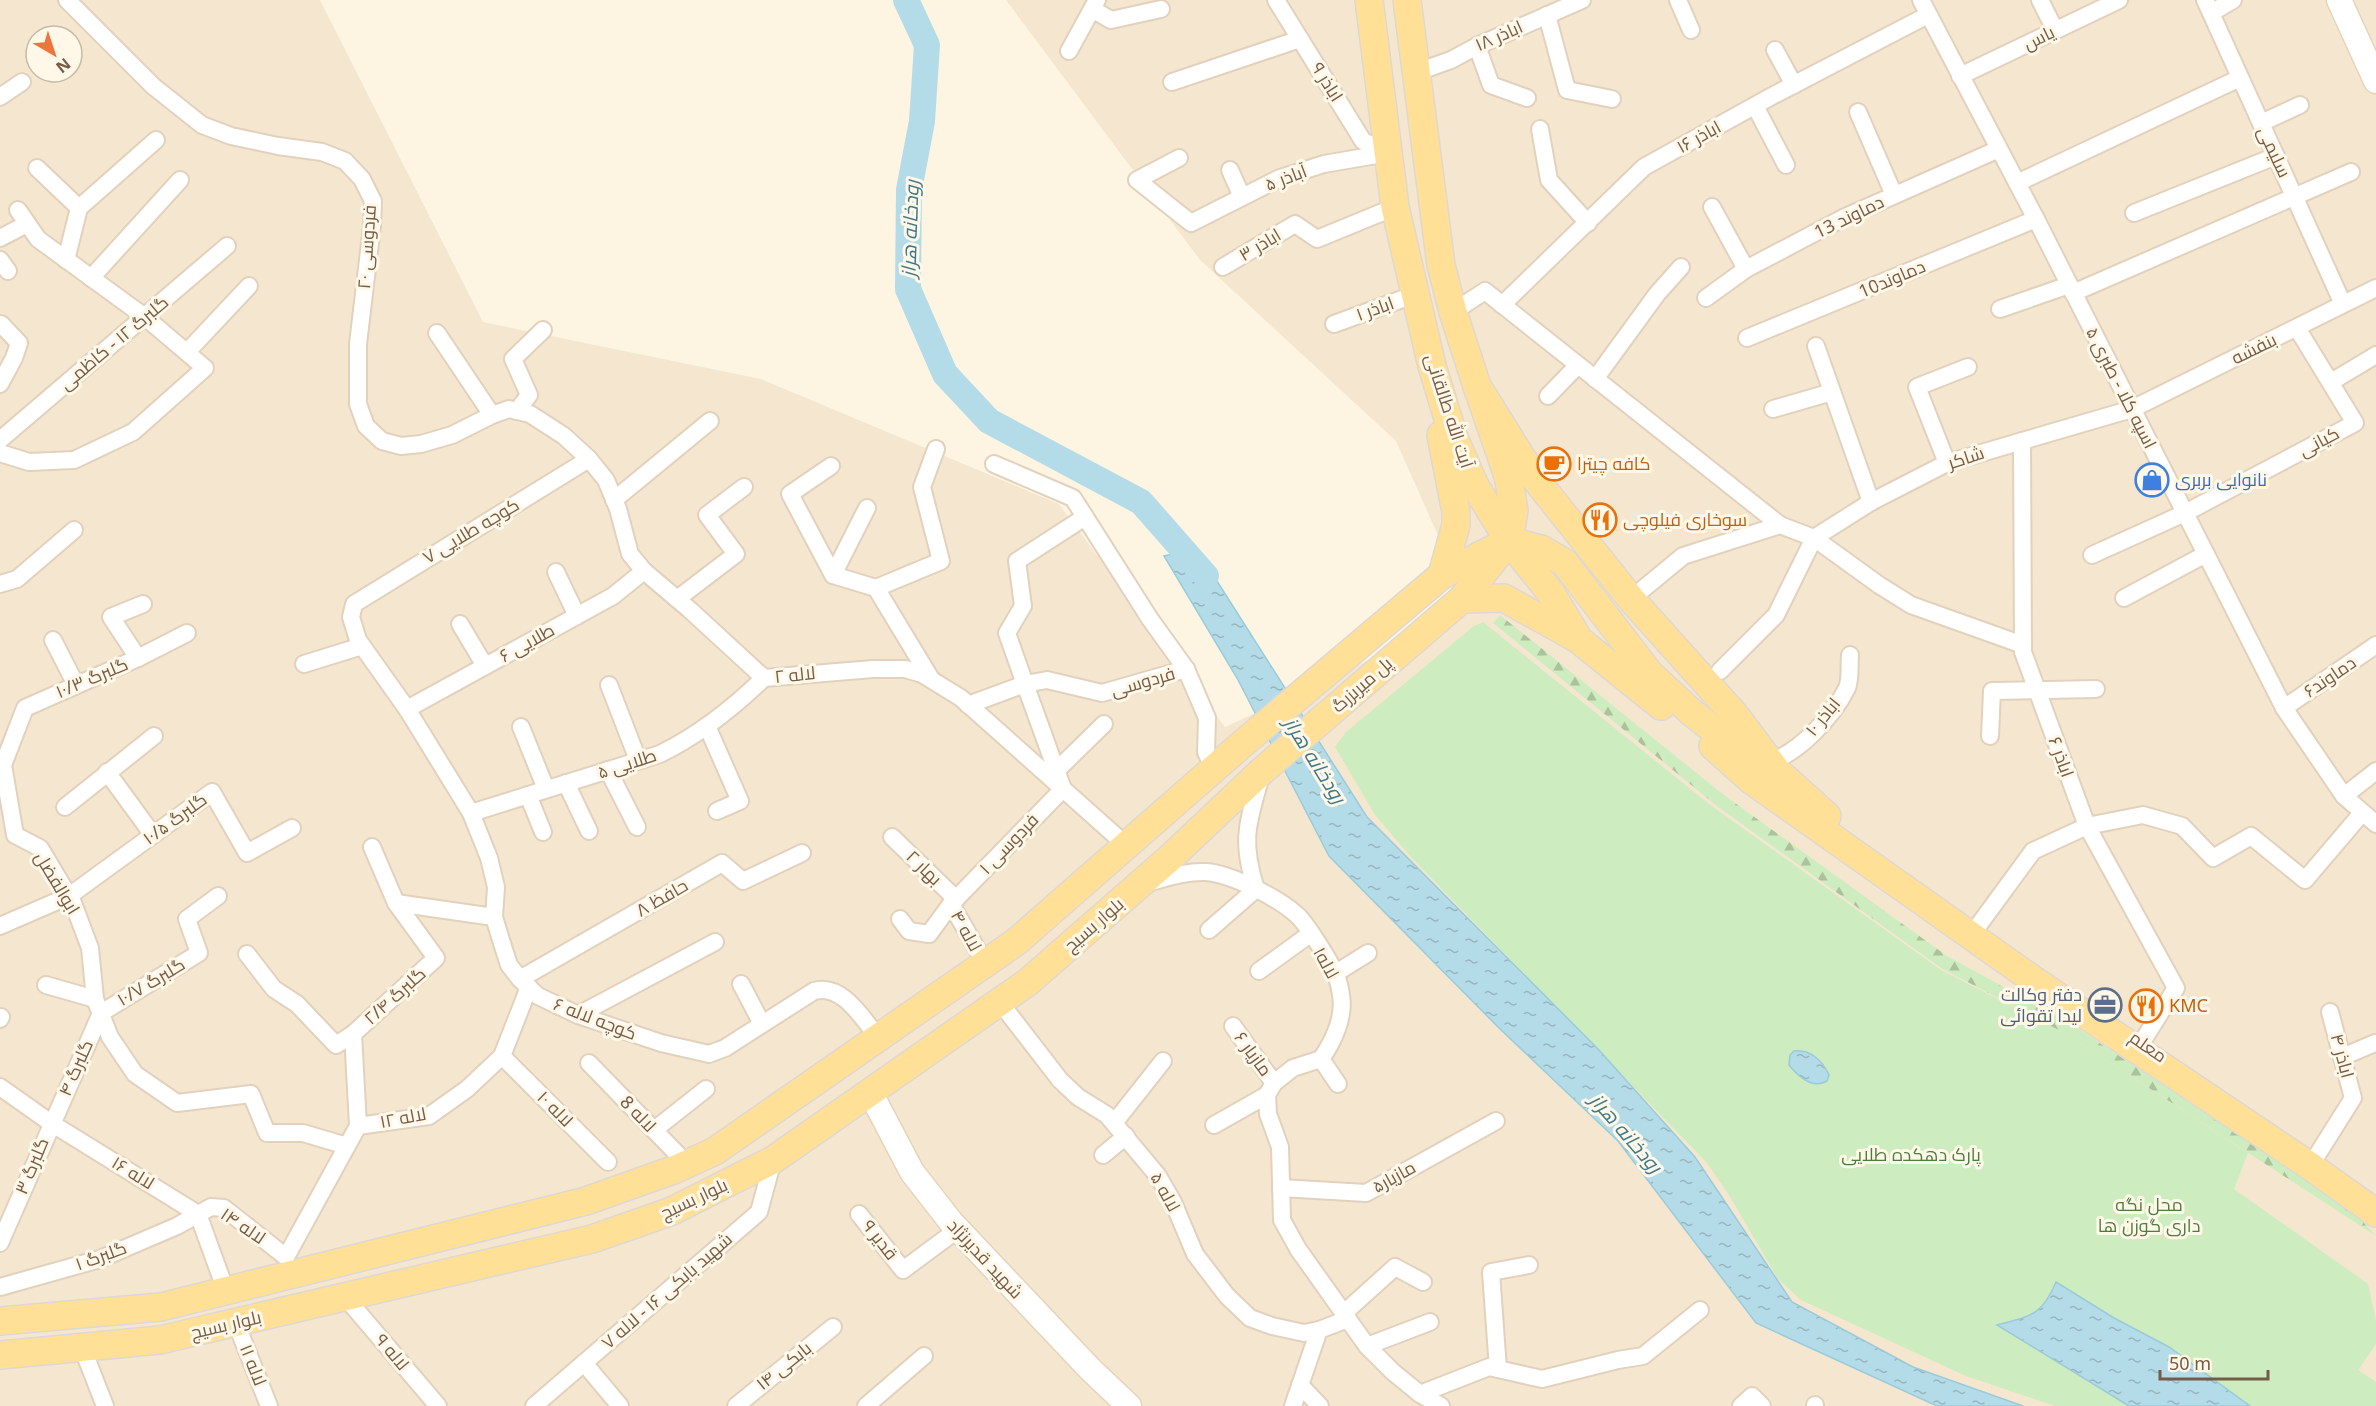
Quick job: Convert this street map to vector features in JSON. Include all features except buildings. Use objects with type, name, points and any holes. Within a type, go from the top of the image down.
[{"type":"main road","name":"آیت الله طالقانی","points":[[1369,0],[1395,207],[1432,366],[1455,438],[1475,486],[1509,541],[1551,593],[1579,640],[1700,735]]},
{"type":"main road","name":"آیت الله طالقانی","points":[[1407,0],[1441,265],[1453,312],[1477,386],[1533,476],[1630,599],[1725,704],[1770,762]]},
{"type":"main road","points":[[1432,366],[1456,512],[1456,525],[1442,574]]},
{"type":"main road","points":[[1477,386],[1508,476],[1514,510],[1509,541],[1541,549],[1565,563],[1649,673],[1691,712],[1733,745],[1770,762]]},
{"type":"main road","points":[[1467,468],[1477,476],[1490,476],[1499,469],[1502,459]]},
{"type":"main road","name":"پل میربزرگ","points":[[1241,745],[1442,574],[1509,541]]},
{"type":"main road","name":"پل میربزرگ","points":[[1262,771],[1462,599],[1509,541]]},
{"type":"main road","points":[[1551,593],[1549,583],[1554,574],[1563,570],[1573,573]]},
{"type":"main road","points":[[1462,599],[1504,598],[1579,640]]},
{"type":"main road","name":"معلم","points":[[1700,735],[1751,780],[2035,981],[2376,1213]]},
{"type":"main road","name":"بلوار بسیج","points":[[0,1321],[161,1307],[581,1202],[687,1164],[715,1151],[1016,942],[1241,745]]},
{"type":"main road","name":"معلم","points":[[1770,762],[1836,824],[2142,1042],[2376,1202]]},
{"type":"main road","name":"بلوار بسیج","points":[[0,1355],[160,1340],[592,1239],[672,1211],[772,1160],[1028,982],[1171,857],[1262,771]]},
{"type":"main road","points":[[1137,838],[1166,825],[1175,830],[1179,839],[1171,857]]},
{"type":"main road","points":[[581,1202],[592,1239]]},
{"type":"street","name":"فردوسی ۲۰","points":[[67,0],[153,86],[202,125],[250,140],[322,152],[345,161],[362,179],[373,201],[358,344],[358,404],[366,426],[382,441],[401,446],[421,444],[453,435],[492,415]]},
{"type":"street","name":"اباذر ۹","points":[[1276,0],[1363,141],[1388,153]]},
{"type":"street","name":"اباذر ۱۸","points":[[1417,72],[1451,60],[1477,46],[1582,0]]},
{"type":"street","points":[[1678,0],[1691,30]]},
{"type":"street","points":[[2040,0],[2055,30]]},
{"type":"street","name":"یاس","points":[[1960,76],[2119,0]]},
{"type":"street","points":[[2208,6],[2233,0]]},
{"type":"street","points":[[2345,2],[2374,70]]},
{"type":"street","points":[[1069,51],[1095,4],[1111,20],[1161,9]]},
{"type":"street","name":"سلیمی","points":[[2208,6],[2343,304]]},
{"type":"street","name":"اسپه کلا - طبری ۵","points":[[1924,7],[2036,219],[2284,708],[2344,796],[2376,824]]},
{"type":"street","name":"اباذر ۱۶","points":[[1502,305],[1644,167],[1794,85],[1924,7]]},
{"type":"street","points":[[1547,15],[1567,90],[1612,99]]},
{"type":"street","points":[[1172,82],[1300,39]]},
{"type":"street","points":[[1477,46],[1491,85],[1527,98]]},
{"type":"street","points":[[1775,50],[1794,85]]},
{"type":"street","points":[[2017,183],[2240,78]]},
{"type":"street","points":[[0,97],[22,82]]},
{"type":"street","points":[[2261,123],[2300,105]]},
{"type":"street","points":[[1755,106],[1786,165]]},
{"type":"street","points":[[1858,112],[1894,195]]},
{"type":"street","points":[[1540,129],[1549,180],[1588,223]]},
{"type":"street","points":[[66,260],[79,207],[156,140]]},
{"type":"street","name":"دماوند 13","points":[[1706,298],[1746,269],[1843,218],[1999,149]]},
{"type":"street","name":"آباذر ۵","points":[[1179,158],[1137,180],[1191,223],[1280,178],[1324,164],[1388,153]]},
{"type":"street","points":[[2134,213],[2276,156]]},
{"type":"street","points":[[37,168],[79,207]]},
{"type":"street","points":[[1230,170],[1242,197]]},
{"type":"street","points":[[2000,309],[2071,289],[2351,172]]},
{"type":"street","points":[[91,278],[180,180]]},
{"type":"street","name":"اباذر ۳","points":[[1223,267],[1295,224],[1317,239],[1395,207]]},
{"type":"street","points":[[1712,207],[1746,269]]},
{"type":"street","points":[[0,238],[22,217],[38,240],[145,317],[205,368],[133,432],[74,460],[29,462],[0,453]]},
{"type":"street","name":"دماوند10","points":[[1748,338],[2036,219]]},
{"type":"street","name":"گلبرگ ۱۲ - کاظمی","points":[[0,440],[227,246]]},
{"type":"street","points":[[1595,379],[1657,294],[1681,267]]},
{"type":"street","points":[[187,352],[249,286]]},
{"type":"street","name":"بنفشه","points":[[2132,409],[2376,288]]},
{"type":"street","points":[[1453,312],[1485,291],[1780,525],[1814,538],[1911,604],[2023,645]]},
{"type":"street","name":"اباذر ۱","points":[[1334,324],[1416,294]]},
{"type":"street","points":[[0,384],[19,343],[1,324]]},
{"type":"street","name":"کیانی","points":[[2185,513],[2355,423],[2297,328]]},
{"type":"street","points":[[437,333],[492,415],[509,409],[517,411],[529,395],[513,359],[543,330]]},
{"type":"street","points":[[1816,346],[1871,502]]},
{"type":"street","points":[[2331,382],[2376,355]]},
{"type":"street","points":[[1548,396],[1578,365]]},
{"type":"street","points":[[1947,463],[1917,387],[1968,367]]},
{"type":"street","points":[[1773,409],[1832,392]]},
{"type":"street","name":"شاکر","points":[[1814,538],[1871,502],[1947,463],[2132,409]]},
{"type":"street","name":"لاله ۲","points":[[517,411],[530,414],[564,436],[589,459],[606,480],[630,554],[644,571],[764,678],[873,669],[905,669],[922,674],[968,705],[1063,789],[1137,838]]},
{"type":"street","points":[[614,500],[710,422]]},
{"type":"street","name":"اباذر ۶","points":[[2022,441],[2023,652],[2087,826],[2176,988],[2142,1042]]},
{"type":"street","points":[[831,466],[790,494],[833,575],[876,588],[940,561],[922,487],[936,449]]},
{"type":"street","name":"کوچه طلایی ۷","points":[[354,604],[589,459]]},
{"type":"street","points":[[994,464],[1073,498],[1150,619],[1186,669],[1207,718],[1206,752],[1214,769]]},
{"type":"street","points":[[677,599],[736,554],[707,515],[744,488]]},
{"type":"street","points":[[833,575],[867,508]]},
{"type":"street","points":[[2092,555],[2185,513]]},
{"type":"street","points":[[1063,789],[1007,633],[1023,606],[1017,561],[1085,517]]},
{"type":"street","points":[[1630,599],[1683,556],[1780,525]]},
{"type":"street","points":[[0,584],[17,579],[74,530]]},
{"type":"street","points":[[1720,671],[1776,615],[1814,538]]},
{"type":"street","points":[[2124,598],[2206,554]]},
{"type":"street","name":"طلایی ۶","points":[[407,709],[613,596],[644,571]]},
{"type":"street","points":[[556,572],[578,616]]},
{"type":"street","points":[[876,588],[932,680]]},
{"type":"street","name":"گلبرگ ۱۰/۳","points":[[1,765],[25,708],[138,658],[111,617],[143,604]]},
{"type":"street","name":"کوچه لاله ۶","points":[[354,604],[351,617],[362,646],[407,709],[471,813],[489,858],[496,887],[494,917],[509,965],[538,996],[578,1015],[661,1043],[709,1054],[725,1048],[824,988],[837,992],[878,1037]]},
{"type":"street","points":[[460,624],[485,666]]},
{"type":"street","points":[[138,658],[187,633]]},
{"type":"street","points":[[54,640],[76,685]]},
{"type":"street","name":"دماوند۶","points":[[2284,708],[2376,645]]},
{"type":"street","points":[[303,664],[362,646]]},
{"type":"street","name":"اباذر ۱۰","points":[[1770,762],[1783,758],[1819,729],[1848,686],[1850,655]]},
{"type":"street","name":"فردوسی","points":[[968,705],[1026,684],[1047,680],[1102,693],[1186,669]]},
{"type":"street","name":"طلایی ۵","points":[[471,813],[660,754],[687,741],[734,707],[764,678]]},
{"type":"street","points":[[609,685],[638,760]]},
{"type":"street","points":[[1990,736],[1992,691],[2096,689]]},
{"type":"street","points":[[1056,771],[1104,724]]},
{"type":"street","points":[[707,726],[741,801],[717,811]]},
{"type":"street","points":[[521,727],[546,789]]},
{"type":"street","points":[[65,807],[154,736]]},
{"type":"street","name":"ابوالفضل","points":[[1,765],[15,835],[40,848],[69,896],[90,948],[98,1006]]},
{"type":"street","points":[[609,770],[637,827]]},
{"type":"street","points":[[1209,930],[1256,889],[1248,863],[1246,828],[1262,771]]},
{"type":"street","points":[[2344,796],[2376,771]]},
{"type":"street","points":[[107,772],[153,835]]},
{"type":"street","points":[[566,783],[589,831]]},
{"type":"street","name":"فردوسی ۱","points":[[900,918],[909,931],[929,934],[954,901],[1063,789]]},
{"type":"street","name":"گلبرگ ۱۰/۵","points":[[0,926],[69,896],[212,792],[247,853],[292,828]]},
{"type":"street","points":[[528,795],[543,832]]},
{"type":"street","points":[[1978,926],[2033,851],[2087,826],[2143,815],[2182,826],[2213,858],[2251,836],[2305,880],[2362,813]]},
{"type":"street","name":"بهار ۲","points":[[892,837],[954,901]]},
{"type":"street","name":"گلبرگ ۲/۴","points":[[358,1126],[353,1034],[436,958],[396,903],[372,847]]},
{"type":"street","name":"حافظ ۸","points":[[525,983],[722,863],[743,881],[802,853]]},
{"type":"street","name":"لاله۱","points":[[1140,884],[1173,876],[1206,872],[1226,876],[1256,889],[1298,916],[1336,973],[1342,997],[1340,1019],[1330,1047],[1321,1059]]},
{"type":"street","name":"گلبرگ ۱۰/۷","points":[[98,1006],[199,953],[187,919],[218,896]]},
{"type":"street","name":"لاله ۴","points":[[954,901],[985,963]]},
{"type":"street","points":[[396,903],[494,917]]},
{"type":"street","points":[[1259,970],[1310,934]]},
{"type":"street","points":[[578,1015],[715,942]]},
{"type":"street","points":[[1336,973],[1368,953]]},
{"type":"street","points":[[247,954],[274,989],[297,1004],[336,1045],[353,1034]]},
{"type":"street","name":"لاله ۱۲","points":[[286,1257],[358,1126],[429,1116],[467,1089],[502,1056],[525,983]]},
{"type":"street","points":[[741,984],[762,1024]]},
{"type":"street","points":[[46,985],[98,1006],[110,1037],[135,1074],[177,1103],[251,1094],[267,1133],[303,1133],[347,1146]]},
{"type":"street","name":"لاله ۵","points":[[999,1001],[1059,1080],[1078,1098],[1107,1115],[1158,1176],[1196,1254],[1227,1296],[1250,1318],[1304,1333],[1319,1329],[1346,1316]]},
{"type":"street","name":"گلبرگ ۴","points":[[51,1123],[98,1006]]},
{"type":"street","name":"اباذر ۴","points":[[2314,1160],[2353,1098],[2330,1012]]},
{"type":"street","name":"مازیار ۶","points":[[1233,1026],[1271,1089]]},
{"type":"street","points":[[2342,1057],[2375,1043]]},
{"type":"street","name":"لاله ۱۰","points":[[502,1056],[608,1162]]},
{"type":"street","points":[[1214,1125],[1271,1089],[1293,1068],[1321,1059],[1338,1084]]},
{"type":"street","points":[[1114,1123],[1163,1061]]},
{"type":"street","name":"لاله 8","points":[[589,1063],[687,1164]]},
{"type":"street","points":[[654,1130],[706,1089]]},
{"type":"street","points":[[1271,1089],[1268,1114],[1280,1147],[1282,1220],[1298,1249],[1367,1346],[1393,1372],[1420,1394],[1441,1406]]},
{"type":"street","name":"لاله ۱۶","points":[[2,1090],[198,1214]]},
{"type":"street","name":"شهید قدیرنژاد","points":[[870,1092],[912,1173],[957,1230],[1090,1370],[1129,1406]]},
{"type":"street","name":"مازیار۵","points":[[1281,1188],[1366,1193],[1496,1120]]},
{"type":"street","name":"گلبرگ ۳","points":[[0,1243],[51,1123]]},
{"type":"street","points":[[1103,1155],[1126,1137]]},
{"type":"street","name":"شهید بابکی ۱۶ - لاله ۷","points":[[534,1406],[759,1212],[772,1160]]},
{"type":"street","name":"لاله ۱۴","points":[[198,1214],[211,1207],[224,1208],[286,1257]]},
{"type":"street","points":[[198,1214],[226,1291]]},
{"type":"street","name":"گلبرگ ۱","points":[[0,1287],[99,1259],[177,1226],[198,1214]]},
{"type":"street","name":"قدیر ۹","points":[[859,1214],[903,1270],[957,1230]]},
{"type":"street","points":[[1498,1369],[1491,1272],[1529,1265]]},
{"type":"street","points":[[1346,1316],[1395,1267],[1423,1282]]},
{"type":"street","name":"لاله ۹","points":[[346,1298],[438,1406]]},
{"type":"street","points":[[1420,1394],[1489,1367],[1542,1379],[1643,1356],[1700,1310]]},
{"type":"street","name":"لاله ۱۱","points":[[236,1323],[269,1406]]},
{"type":"street","points":[[1367,1346],[1430,1323]]},
{"type":"street","name":"بابکی ۱۴","points":[[736,1406],[833,1327]]},
{"type":"street","points":[[1293,1406],[1319,1329]]},
{"type":"street","points":[[82,1347],[105,1406]]},
{"type":"street","points":[[866,1406],[924,1356]]},
{"type":"street","points":[[584,1363],[620,1406]]},
{"type":"street","points":[[1300,1385],[1320,1406]]},
{"type":"shaded area","points":[[0,0],[320,0],[483,322],[761,379],[1059,504],[1225,727],[1472,612],[1396,441],[1200,260],[1006,0],[2376,0],[2376,1406],[0,1406]]},
{"type":"green space","points":[[1500,615],[1724,795],[1947,956],[2071,1024],[2352,1210],[2376,1236],[2066,1034],[1941,968],[1717,806],[1493,623]]},
{"type":"green space","name":"پارک دهکده طلایی","points":[[1483,622],[1709,804],[1941,970],[2066,1034],[2248,1153],[2234,1189],[2368,1284],[2376,1320],[2376,1344],[2358,1370],[2376,1382],[2376,1406],[2055,1406],[1966,1376],[1801,1300],[1778,1279],[1729,1195],[1707,1163],[1410,856],[1375,815],[1335,747],[1346,732],[1474,626]]},
{"type":"water","points":[[1196,548],[1367,817],[1598,1049],[1695,1157],[1792,1302],[1913,1367],[2023,1406],[1937,1406],[1756,1323],[1618,1141],[1499,1028],[1329,856],[1237,678],[1164,556]]},
{"type":"water","points":[[1794,1051],[1811,1054],[1820,1061],[1829,1075],[1827,1081],[1811,1083],[1797,1073],[1789,1065],[1790,1055]]},
{"type":"water","points":[[2056,1282],[2114,1318],[2169,1347],[2250,1406],[2129,1406],[1997,1325],[2034,1313],[2046,1302]]},
{"type":"waterway","name":"رودخانه هراز","points":[[906,0],[927,45],[922,121],[909,190],[908,289],[945,374],[989,421],[1141,502],[1206,576]]},
{"type":"place","name":"کافه چیترا","points":[[1554,464]]},
{"type":"place","name":"نانوایی بربری","points":[[2152,480]]},
{"type":"place","name":"سوخاری فیلوچی","points":[[1600,520]]},
{"type":"place","name":"دفتر وکالت لیدا تقوائی","points":[[2105,1005]]},
{"type":"place","name":"KMC","points":[[2146,1006]]},
{"type":"park label","name":"محل نگه داری گوزن ها","points":[[2149,1215]]}]
